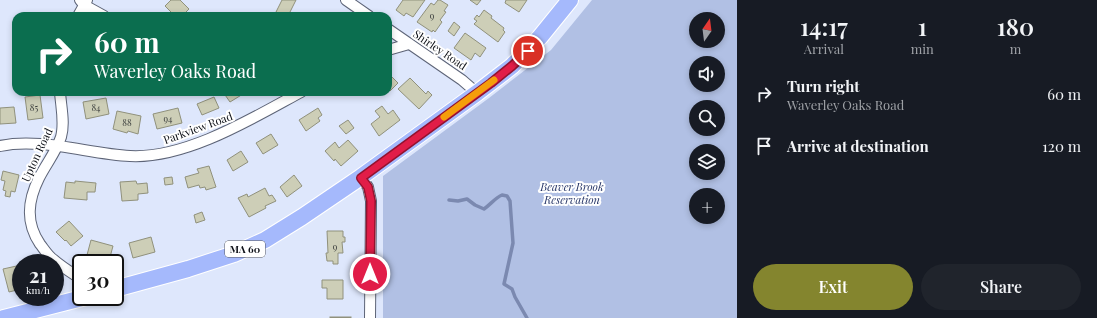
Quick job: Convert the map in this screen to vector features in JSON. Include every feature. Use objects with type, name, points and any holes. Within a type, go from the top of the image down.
[{"type":"main road","name":"MA 60","points":[[124,287],[188,269],[234,254],[265,240],[302,217],[361,178],[477,93],[519,60],[570,0]]},
{"type":"main road","points":[[4,318],[72,301]]},
{"type":"street","points":[[346,0],[363,12]]},
{"type":"street","points":[[80,12],[84,2],[98,12]]},
{"type":"street","name":"Shirley Road","points":[[392,32],[462,80],[477,93]]},
{"type":"street","points":[[392,49],[410,44]]},
{"type":"street","name":"Upton Road","points":[[60,96],[63,117],[61,137],[58,146],[39,178],[30,201],[29,212],[31,225],[39,243],[53,259],[72,273]]},
{"type":"street","name":"Parkview Road","points":[[0,146],[25,144],[58,146],[130,156],[155,155],[188,146],[238,126],[294,96]]},
{"type":"street","points":[[361,178],[368,187],[371,201],[370,318]]},
{"type":"green space","name":"Beaver Brook Reservation","points":[[592,0],[737,0],[737,318],[383,318],[383,176],[551,50]]},
{"type":"building","points":[[171,0],[180,0],[189,9],[186,12],[171,12],[165,6]]},
{"type":"building","points":[[282,0],[296,0],[290,12],[276,12]]},
{"type":"building","points":[[403,0],[425,0],[413,17],[406,13],[404,16],[396,10]]},
{"type":"building","points":[[438,0],[448,5],[444,11],[446,12],[440,20],[442,22],[435,32],[433,30],[432,32],[417,22],[431,3],[434,5]]},
{"type":"building","points":[[470,0],[481,0],[477,5]]},
{"type":"building","points":[[506,0],[527,0],[519,12],[505,3]]},
{"type":"building","points":[[484,10],[492,16],[491,18],[504,28],[503,30],[505,32],[498,42],[474,24],[477,21],[474,19],[477,15],[479,17]]},
{"type":"building","points":[[454,22],[460,27],[454,36],[448,31]]},
{"type":"building","points":[[465,33],[486,48],[480,57],[475,53],[471,60],[454,48]]},
{"type":"building","points":[[392,77],[398,83],[392,89]]},
{"type":"building","points":[[410,78],[426,94],[428,91],[432,95],[419,109],[398,89]]},
{"type":"building","points":[[40,96],[43,118],[28,120],[25,97]]},
{"type":"building","points":[[226,96],[240,96],[230,102]]},
{"type":"building","points":[[214,97],[219,108],[202,115],[197,104]]},
{"type":"building","points":[[106,98],[109,114],[86,119],[83,102]]},
{"type":"building","points":[[382,106],[388,114],[393,110],[400,120],[379,136],[371,124],[380,117],[375,111]]},
{"type":"building","points":[[14,107],[16,123],[0,124],[0,108]]},
{"type":"building","points":[[178,108],[182,123],[157,129],[153,114]]},
{"type":"building","points":[[318,108],[322,115],[318,118],[320,121],[306,131],[299,120]]},
{"type":"building","points":[[117,111],[141,116],[138,134],[113,129]]},
{"type":"building","points":[[348,120],[354,128],[346,134],[339,126]]},
{"type":"building","points":[[271,134],[278,145],[263,154],[256,143]]},
{"type":"building","points":[[348,140],[358,151],[341,166],[325,151],[335,142],[339,148]]},
{"type":"building","points":[[241,151],[248,162],[233,171],[227,160]]},
{"type":"building","points":[[209,166],[216,187],[206,190],[205,187],[200,188],[199,185],[188,188],[185,177],[199,173],[197,169]]},
{"type":"building","points":[[3,171],[19,175],[15,192],[11,191],[10,197],[5,196],[6,191],[3,190],[5,181],[1,180]]},
{"type":"building","points":[[294,175],[302,186],[287,197],[280,187]]},
{"type":"building","points":[[172,177],[173,184],[165,185],[164,178]]},
{"type":"building","points":[[75,181],[96,183],[95,192],[87,192],[87,200],[64,198],[66,182],[75,183]]},
{"type":"building","points":[[136,181],[137,184],[147,183],[148,193],[138,194],[138,200],[122,201],[120,182]]},
{"type":"building","points":[[265,188],[269,196],[272,195],[276,201],[265,206],[266,208],[249,217],[238,198],[247,194],[248,197]]},
{"type":"building","points":[[202,212],[205,220],[196,223],[194,215]]},
{"type":"building","points":[[69,221],[83,236],[71,246],[56,232]]},
{"type":"building","points":[[327,231],[343,231],[343,237],[345,237],[345,242],[342,242],[343,253],[338,253],[338,264],[333,264],[333,261],[327,261]]},
{"type":"building","points":[[151,237],[155,252],[133,258],[129,243]]},
{"type":"building","points":[[91,240],[113,246],[111,254],[87,254]]},
{"type":"building","points":[[12,267],[12,291],[9,292],[3,269]]},
{"type":"building","points":[[322,280],[343,280],[343,299],[327,299],[327,288],[322,288]]},
{"type":"building","points":[[351,317],[351,318],[330,318]]},
{"type":"waterway","points":[[449,200],[458,201],[467,199],[484,209],[500,196],[507,196],[510,201],[513,243],[504,284],[512,289],[527,318]]},
{"type":"slow traffic","points":[[444,117],[494,80]]},
{"type":"route","points":[[370,274],[371,201],[368,187],[361,178],[491,83],[528,51]]}]
